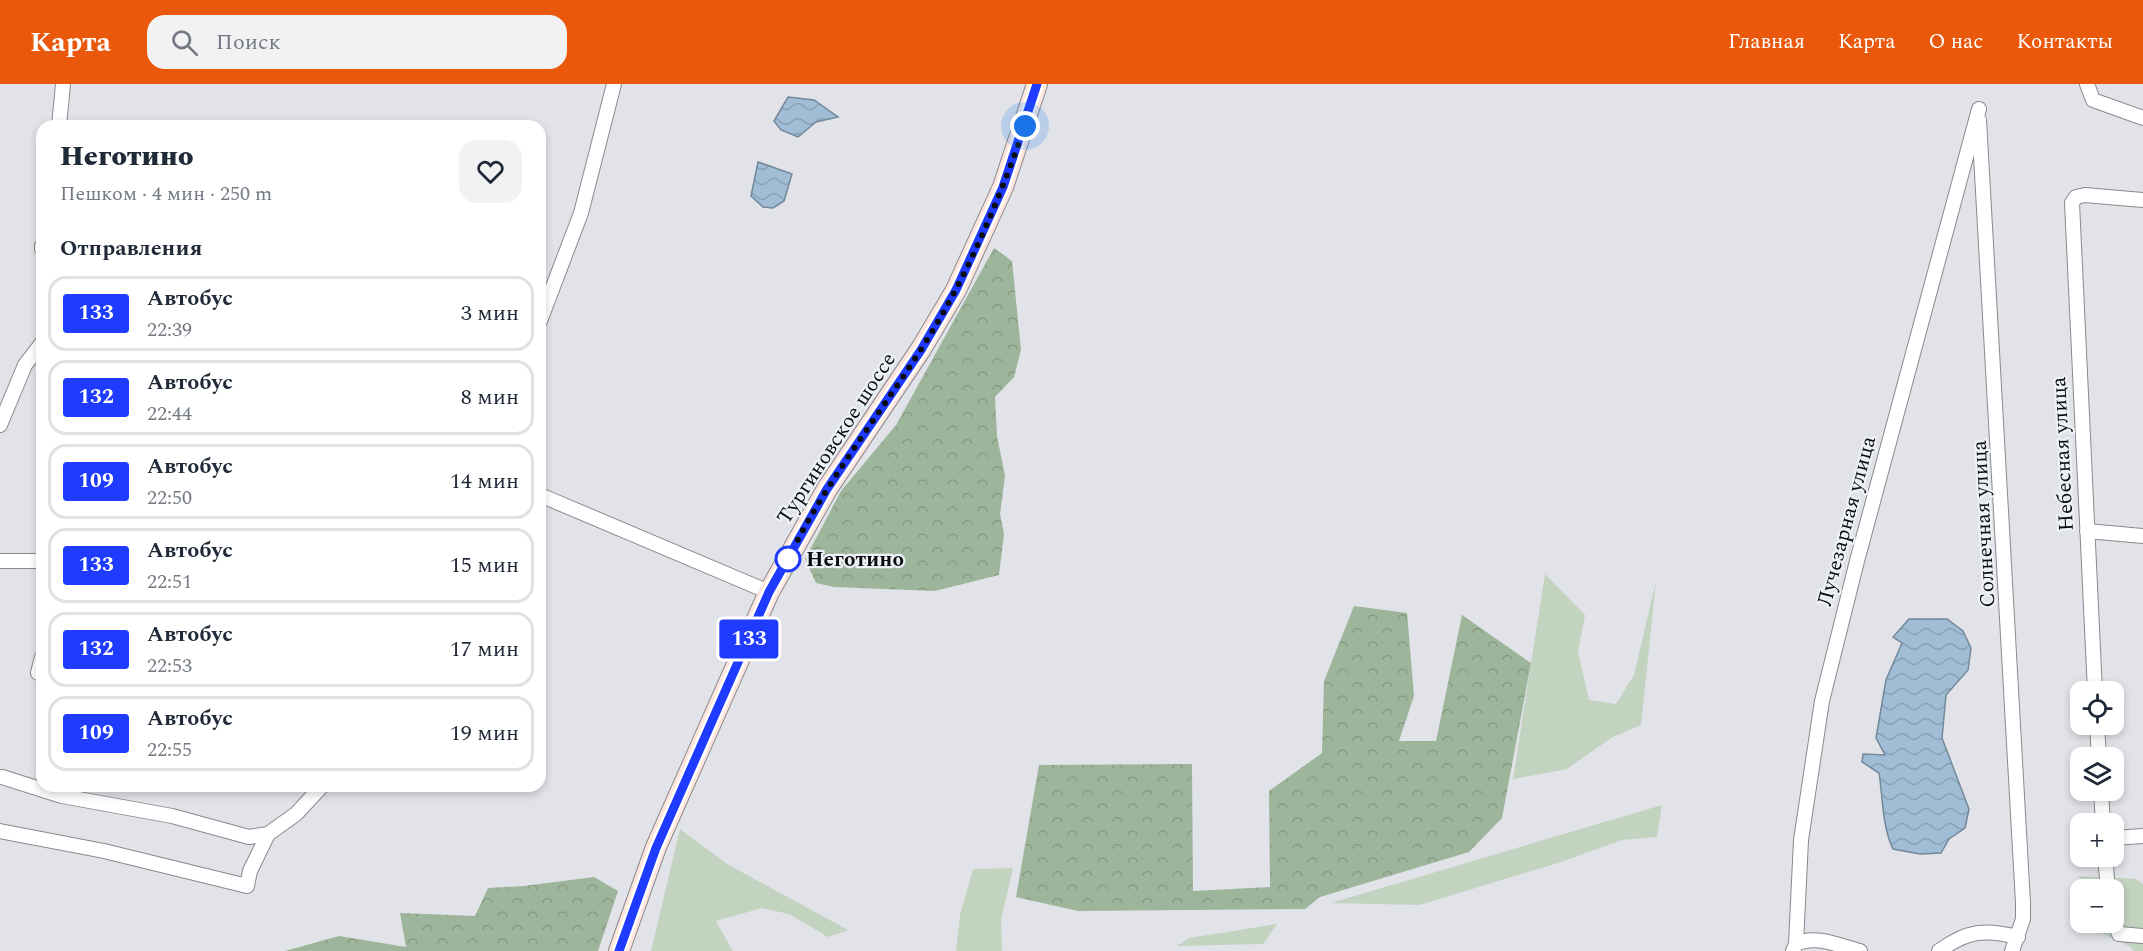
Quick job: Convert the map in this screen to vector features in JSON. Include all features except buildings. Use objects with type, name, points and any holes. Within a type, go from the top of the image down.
[{"type":"main road","name":"Тургиновское шоссе","points":[[619,951],[656,848],[769,592],[827,489],[921,350],[956,290],[1003,187],[1037,84]]},
{"type":"street","points":[[59,120],[63,84]]},
{"type":"street","points":[[546,305],[581,213],[614,84]]},
{"type":"street","points":[[2087,84],[2093,100],[2143,118]]},
{"type":"street","name":"Солнечная улица","points":[[1979,109],[1994,340],[2023,903],[2023,919],[2012,951]]},
{"type":"street","name":"Лучезарная улица","points":[[1795,947],[1801,840],[1822,701],[1857,561],[1979,109]]},
{"type":"street","name":"Небесная улица","points":[[2095,681],[2086,531],[2072,203],[2076,197],[2085,195],[2143,200]]},
{"type":"street","points":[[0,424],[25,365],[36,351]]},
{"type":"street","points":[[546,498],[769,592]]},
{"type":"street","points":[[2086,531],[2143,536]]},
{"type":"street","points":[[0,561],[36,561]]},
{"type":"street","points":[[2,777],[36,788]]},
{"type":"street","points":[[49,792],[172,816],[249,837],[268,834],[296,814],[316,792]]},
{"type":"street","points":[[0,831],[104,851],[247,886],[250,871],[268,834]]},
{"type":"street","points":[[2124,837],[2143,836]]},
{"type":"street","points":[[1940,951],[1970,933],[1992,932],[2018,937]]},
{"type":"street","points":[[2120,933],[2143,936]]},
{"type":"street","points":[[1795,947],[1805,939],[1860,951]]},
{"type":"green space","points":[[994,248],[1012,261],[1021,350],[1014,377],[995,397],[997,436],[1005,476],[1000,514],[1004,534],[999,575],[935,591],[834,587],[816,583],[805,559],[841,491],[896,425]]},
{"type":"green space","points":[[1545,574],[1585,615],[1578,652],[1589,700],[1616,704],[1634,675],[1656,581],[1641,725],[1611,738],[1567,769],[1513,779]]},
{"type":"green space","points":[[1354,606],[1407,613],[1414,696],[1399,741],[1436,741],[1462,615],[1531,663],[1502,818],[1469,852],[1320,897],[1305,909],[1078,911],[1016,897],[1039,765],[1192,764],[1193,891],[1270,887],[1269,791],[1322,753],[1324,681]]},
{"type":"green space","points":[[1662,805],[1657,837],[1622,840],[1564,861],[1420,905],[1331,903]]},
{"type":"green space","points":[[680,829],[727,864],[848,930],[828,937],[789,914],[762,908],[716,921],[733,951],[651,951]]},
{"type":"green space","points":[[1013,868],[1001,920],[1002,951],[956,951],[960,915],[973,869]]},
{"type":"green space","points":[[2079,876],[2136,879],[2143,884],[2143,951],[2134,951],[2131,947],[2102,933],[2124,933],[2124,879],[2080,879]]},
{"type":"green space","points":[[594,877],[618,891],[598,951],[285,951],[339,936],[406,947],[400,913],[475,916],[488,888]]},
{"type":"green space","points":[[1277,924],[1263,944],[1177,946],[1189,938]]},
{"type":"water","points":[[788,97],[814,100],[838,117],[816,122],[798,137],[781,130],[774,121]]},
{"type":"water","points":[[758,162],[792,174],[784,201],[773,208],[763,207],[751,196]]},
{"type":"water","points":[[1909,619],[1947,619],[1963,631],[1971,648],[1968,670],[1946,695],[1942,738],[1969,809],[1965,828],[1949,839],[1941,853],[1920,854],[1893,849],[1885,821],[1879,773],[1862,762],[1863,754],[1885,755],[1876,738],[1886,680],[1902,643],[1893,637]]},
{"type":"bus line","name":"133","points":[[619,951],[656,848],[769,592],[827,489],[921,350],[956,290],[1003,187],[1037,84]]},
{"type":"place","name":"Неготино","points":[[788,559]]},
{"type":"route","points":[[788,559],[827,489],[921,350],[956,290],[1003,187],[1025,126]]}]
